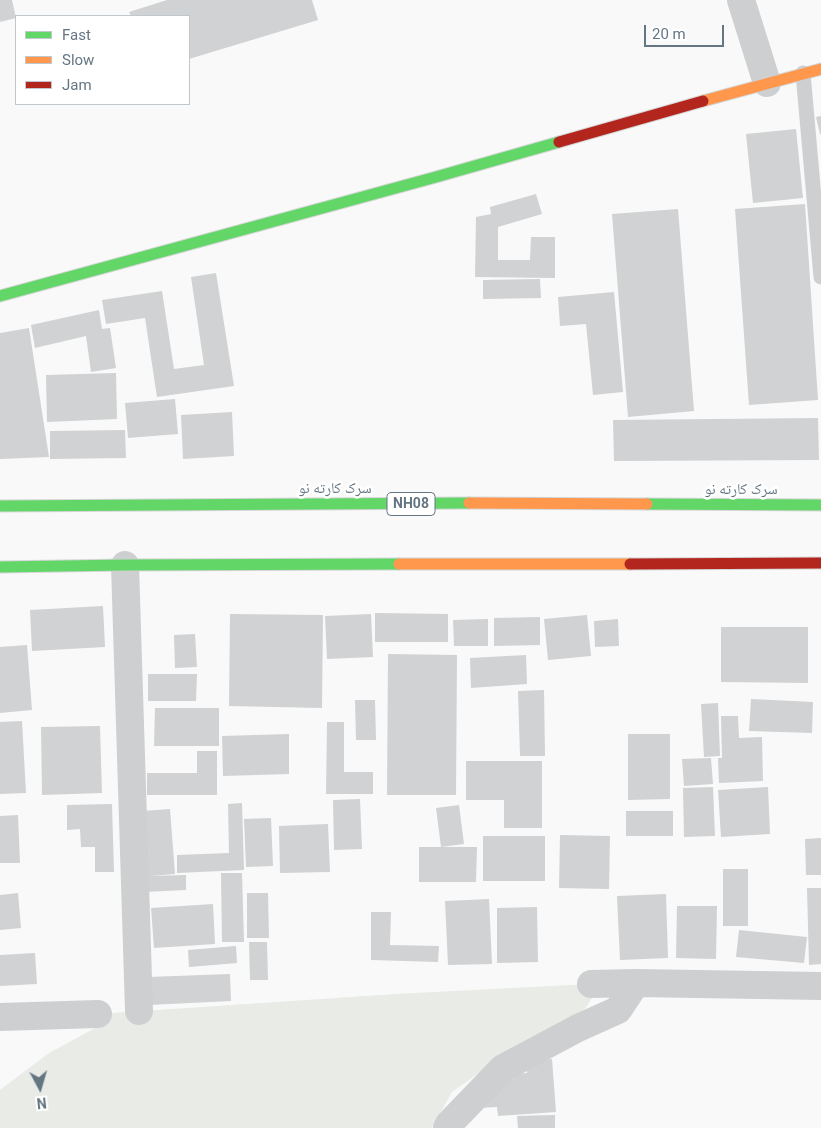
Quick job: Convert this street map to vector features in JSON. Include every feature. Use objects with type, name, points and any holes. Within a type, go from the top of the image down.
[{"type":"main road","points":[[0,296],[436,177],[821,68]]},
{"type":"main road","name":"سرک کارته نو","points":[[0,506],[508,503],[821,505]]},
{"type":"main road","points":[[0,567],[821,563]]},
{"type":"street","points":[[742,0],[766,83]]},
{"type":"street","points":[[126,565],[139,1011]]},
{"type":"street","points":[[447,1128],[503,1068],[578,1028],[618,1010],[636,983]]},
{"type":"street","points":[[591,984],[821,986]]},
{"type":"street","points":[[0,1017],[98,1014]]},
{"type":"lane","points":[[803,73],[821,277]]},
{"type":"shaded area","points":[[591,984],[592,998],[585,1009],[506,1054],[452,1092],[432,1128],[0,1128],[0,1090],[49,1053],[97,1027],[98,1014],[396,994]]},
{"type":"building","points":[[0,0],[12,0],[15,18],[0,22]]},
{"type":"building","points":[[167,0],[312,0],[318,20],[190,59],[190,15],[130,15],[129,12]]},
{"type":"building","points":[[821,116],[821,134],[820,134],[816,117]]},
{"type":"building","points":[[796,129],[803,198],[753,203],[746,134]]},
{"type":"building","points":[[536,194],[542,214],[498,227],[498,260],[530,260],[531,237],[555,237],[555,278],[475,277],[476,217],[491,214],[490,207]]},
{"type":"building","points":[[805,204],[818,400],[749,405],[735,209]]},
{"type":"building","points":[[678,209],[694,411],[628,417],[612,214]]},
{"type":"building","points":[[216,273],[234,386],[157,397],[145,318],[106,324],[102,300],[162,291],[174,369],[204,365],[191,277]]},
{"type":"building","points":[[540,279],[541,298],[483,299],[483,280]]},
{"type":"building","points":[[614,292],[623,392],[593,395],[586,324],[560,326],[558,297]]},
{"type":"building","points":[[99,310],[102,329],[110,328],[116,368],[91,372],[86,336],[35,348],[31,325]]},
{"type":"building","points":[[29,328],[49,457],[0,459],[0,333]]},
{"type":"building","points":[[116,373],[117,419],[47,422],[46,375]]},
{"type":"building","points":[[175,399],[178,434],[128,438],[125,403]]},
{"type":"building","points":[[232,412],[234,456],[183,459],[181,415]]},
{"type":"building","points":[[818,418],[819,460],[614,461],[613,420]]},
{"type":"building","points":[[125,430],[126,458],[50,459],[50,431]]},
{"type":"building","points":[[103,606],[105,647],[32,651],[30,610]]},
{"type":"building","points":[[375,613],[448,614],[448,642],[375,642]]},
{"type":"building","points":[[230,614],[323,615],[322,708],[229,706]]},
{"type":"building","points":[[371,614],[373,657],[327,659],[325,616]]},
{"type":"building","points":[[587,615],[591,656],[548,660],[544,619]]},
{"type":"building","points":[[540,617],[540,645],[494,646],[494,618]]},
{"type":"building","points":[[488,619],[488,646],[454,646],[453,620]]},
{"type":"building","points":[[618,619],[619,646],[595,647],[594,621]]},
{"type":"building","points":[[721,627],[808,627],[808,683],[721,682]]},
{"type":"building","points":[[195,634],[197,667],[175,668],[174,635]]},
{"type":"building","points":[[27,645],[32,710],[0,713],[0,647]]},
{"type":"building","points":[[388,654],[457,655],[456,795],[387,795]]},
{"type":"building","points":[[526,655],[527,684],[471,688],[470,658]]},
{"type":"building","points":[[148,674],[197,674],[196,701],[148,701]]},
{"type":"building","points":[[544,690],[545,756],[520,756],[518,691]]},
{"type":"building","points":[[751,699],[813,702],[812,733],[749,731]]},
{"type":"building","points":[[355,700],[375,700],[376,740],[356,740]]},
{"type":"building","points":[[718,703],[720,756],[704,757],[701,704]]},
{"type":"building","points":[[155,708],[219,708],[219,746],[154,746]]},
{"type":"building","points":[[721,716],[738,716],[739,738],[762,737],[763,781],[719,783],[718,758],[722,758]]},
{"type":"building","points":[[22,721],[26,793],[0,794],[0,722]]},
{"type":"building","points":[[327,722],[344,722],[344,772],[373,772],[373,794],[326,794]]},
{"type":"building","points":[[100,726],[102,793],[42,795],[41,727]]},
{"type":"building","points":[[289,734],[289,774],[223,776],[222,736]]},
{"type":"building","points":[[628,734],[670,734],[670,799],[628,800]]},
{"type":"building","points":[[197,751],[217,751],[217,795],[147,795],[147,773],[197,773]]},
{"type":"building","points":[[711,758],[713,784],[684,786],[682,759]]},
{"type":"building","points":[[466,761],[542,761],[542,828],[504,828],[504,800],[466,800]]},
{"type":"building","points":[[713,787],[715,836],[684,837],[683,788]]},
{"type":"building","points":[[768,787],[770,834],[721,837],[718,790]]},
{"type":"building","points":[[360,799],[362,849],[334,850],[333,800]]},
{"type":"building","points":[[242,803],[244,870],[177,873],[177,855],[229,853],[228,804]]},
{"type":"building","points":[[112,804],[114,872],[95,872],[95,847],[81,847],[80,829],[67,830],[67,805]]},
{"type":"building","points":[[459,805],[464,844],[441,847],[436,808]]},
{"type":"building","points":[[170,809],[175,874],[150,876],[186,875],[186,890],[144,892],[142,811]]},
{"type":"building","points":[[626,811],[673,811],[673,836],[626,836]]},
{"type":"building","points":[[18,815],[20,863],[0,863],[0,816]]},
{"type":"building","points":[[271,818],[273,866],[246,867],[244,819]]},
{"type":"building","points":[[328,824],[330,872],[280,873],[279,826]]},
{"type":"building","points":[[560,835],[610,836],[609,889],[559,888]]},
{"type":"building","points":[[483,836],[545,836],[545,881],[483,881]]},
{"type":"building","points":[[821,838],[821,875],[806,875],[805,839]]},
{"type":"building","points":[[419,847],[477,847],[476,882],[419,882]]},
{"type":"building","points":[[723,869],[748,869],[748,926],[723,926]]},
{"type":"building","points":[[221,873],[242,873],[244,942],[222,942]]},
{"type":"building","points":[[807,888],[821,888],[821,964],[809,965]]},
{"type":"building","points":[[18,893],[21,928],[0,930],[0,895]]},
{"type":"building","points":[[247,893],[268,893],[269,938],[247,938]]},
{"type":"building","points":[[666,894],[668,958],[620,960],[617,896]]},
{"type":"building","points":[[489,899],[492,964],[448,965],[445,901]]},
{"type":"building","points":[[213,904],[215,944],[154,948],[151,908]]},
{"type":"building","points":[[677,906],[717,906],[716,959],[676,958]]},
{"type":"building","points":[[537,907],[538,962],[497,963],[497,908]]},
{"type":"building","points":[[371,912],[391,912],[390,945],[439,946],[438,962],[371,960]]},
{"type":"building","points":[[739,930],[807,937],[804,963],[736,957]]},
{"type":"building","points":[[249,942],[267,942],[268,980],[250,980]]},
{"type":"building","points":[[236,946],[237,963],[189,967],[188,950]]},
{"type":"building","points":[[35,953],[37,984],[0,986],[0,955]]},
{"type":"building","points":[[230,974],[231,1001],[149,1005],[148,977]]},
{"type":"building","points":[[552,1059],[556,1112],[498,1116],[497,1107],[478,1108],[495,1080],[513,1079],[513,1074],[527,1073],[527,1061]]},
{"type":"building","points":[[555,1115],[555,1128],[518,1128],[517,1116]]},
{"type":"traffic: fast","points":[[0,296],[559,142]]},
{"type":"traffic: fast","points":[[0,506],[469,503]]},
{"type":"traffic: fast","points":[[647,504],[821,505]]},
{"type":"traffic: fast","points":[[0,567],[399,564]]},
{"type":"traffic: slow","points":[[703,101],[821,69]]},
{"type":"traffic: slow","points":[[469,503],[647,504]]},
{"type":"traffic: slow","points":[[399,564],[630,564]]},
{"type":"traffic: jam","points":[[559,142],[703,101]]},
{"type":"traffic: jam","points":[[630,564],[821,563]]}]
